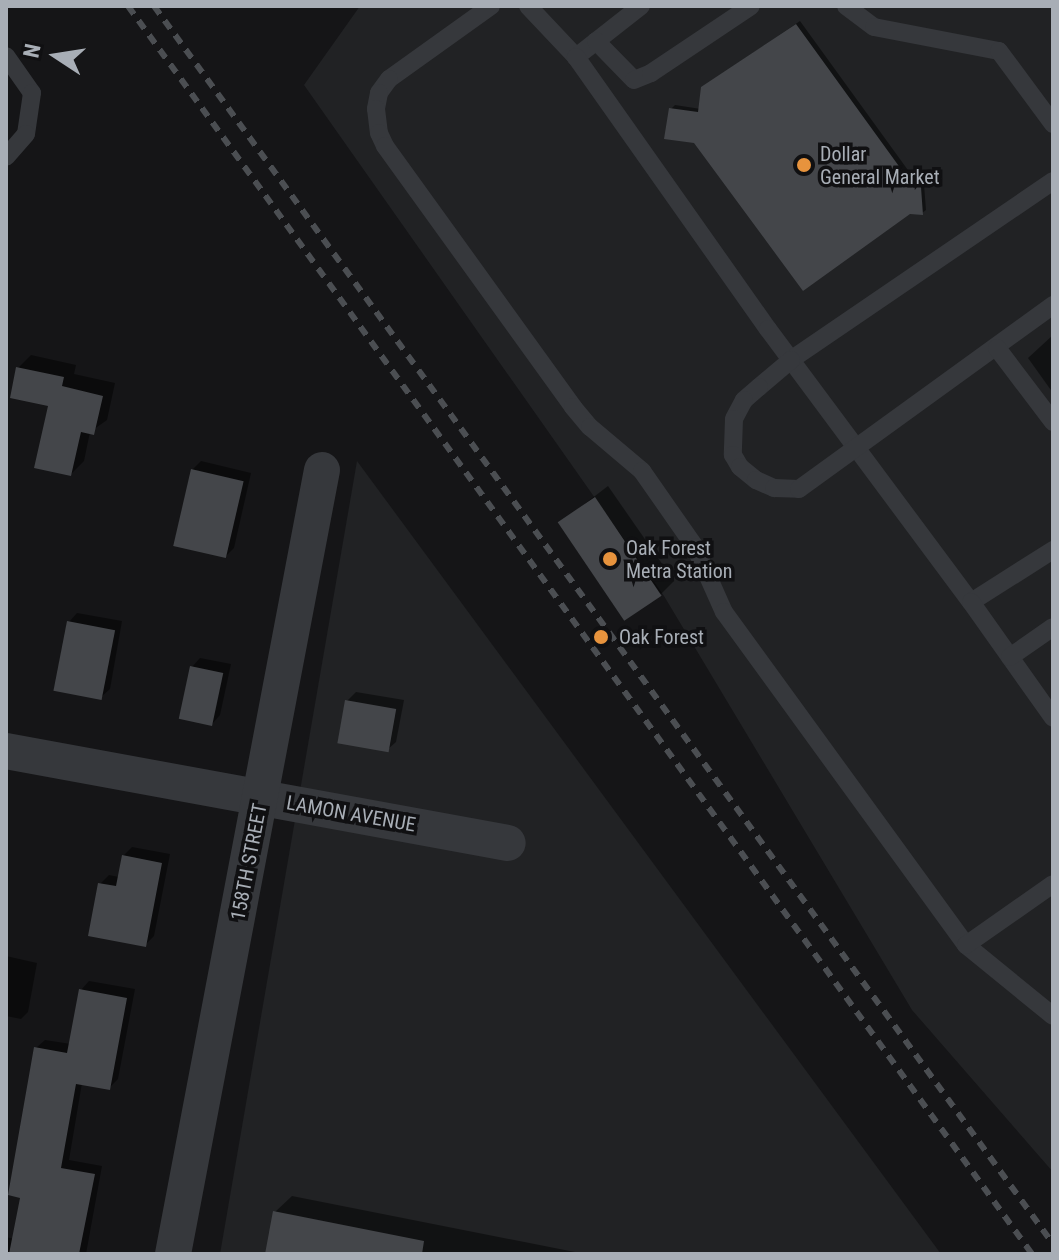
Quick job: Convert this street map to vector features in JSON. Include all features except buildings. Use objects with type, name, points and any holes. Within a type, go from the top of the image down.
[{"type":"street","name":"158TH STREET","points":[[173,1254],[322,470]]},
{"type":"street","name":"LAMON AVENUE","points":[[6,751],[508,843]]},
{"type":"lane","points":[[491,6],[389,79],[379,93],[376,109],[379,133],[385,146],[573,407],[651,483],[705,565],[724,612],[966,945],[1053,1016]]},
{"type":"lane","points":[[528,6],[576,57],[791,360],[1053,718]]},
{"type":"lane","points":[[576,57],[641,6]]},
{"type":"lane","points":[[596,41],[634,80],[651,73],[751,6]]},
{"type":"lane","points":[[846,6],[874,27],[999,51],[1053,124]]},
{"type":"lane","points":[[6,56],[32,93],[26,134],[6,157]]},
{"type":"lane","points":[[1053,181],[791,360],[744,400],[734,419],[733,455],[740,467],[774,488],[799,489],[1053,305]]},
{"type":"lane","points":[[997,348],[1053,422]]},
{"type":"lane","points":[[971,602],[1053,550]]},
{"type":"lane","points":[[1010,657],[1053,627]]},
{"type":"lane","points":[[966,945],[1053,884]]},
{"type":"shaded area","points":[[360,6],[1053,6],[1053,1172],[912,1010],[664,596],[304,85]]},
{"type":"shaded area","points":[[357,461],[941,1254],[220,1254]]},
{"type":"railway","points":[[128,6],[1032,1254]]},
{"type":"railway","points":[[154,6],[1053,1244]]},
{"type":"place","name":"Dollar General Market","points":[[804,165]]},
{"type":"place","name":"Oak Forest Metra Station","points":[[610,559]]},
{"type":"place","name":"Oak Forest","points":[[601,637]]}]
